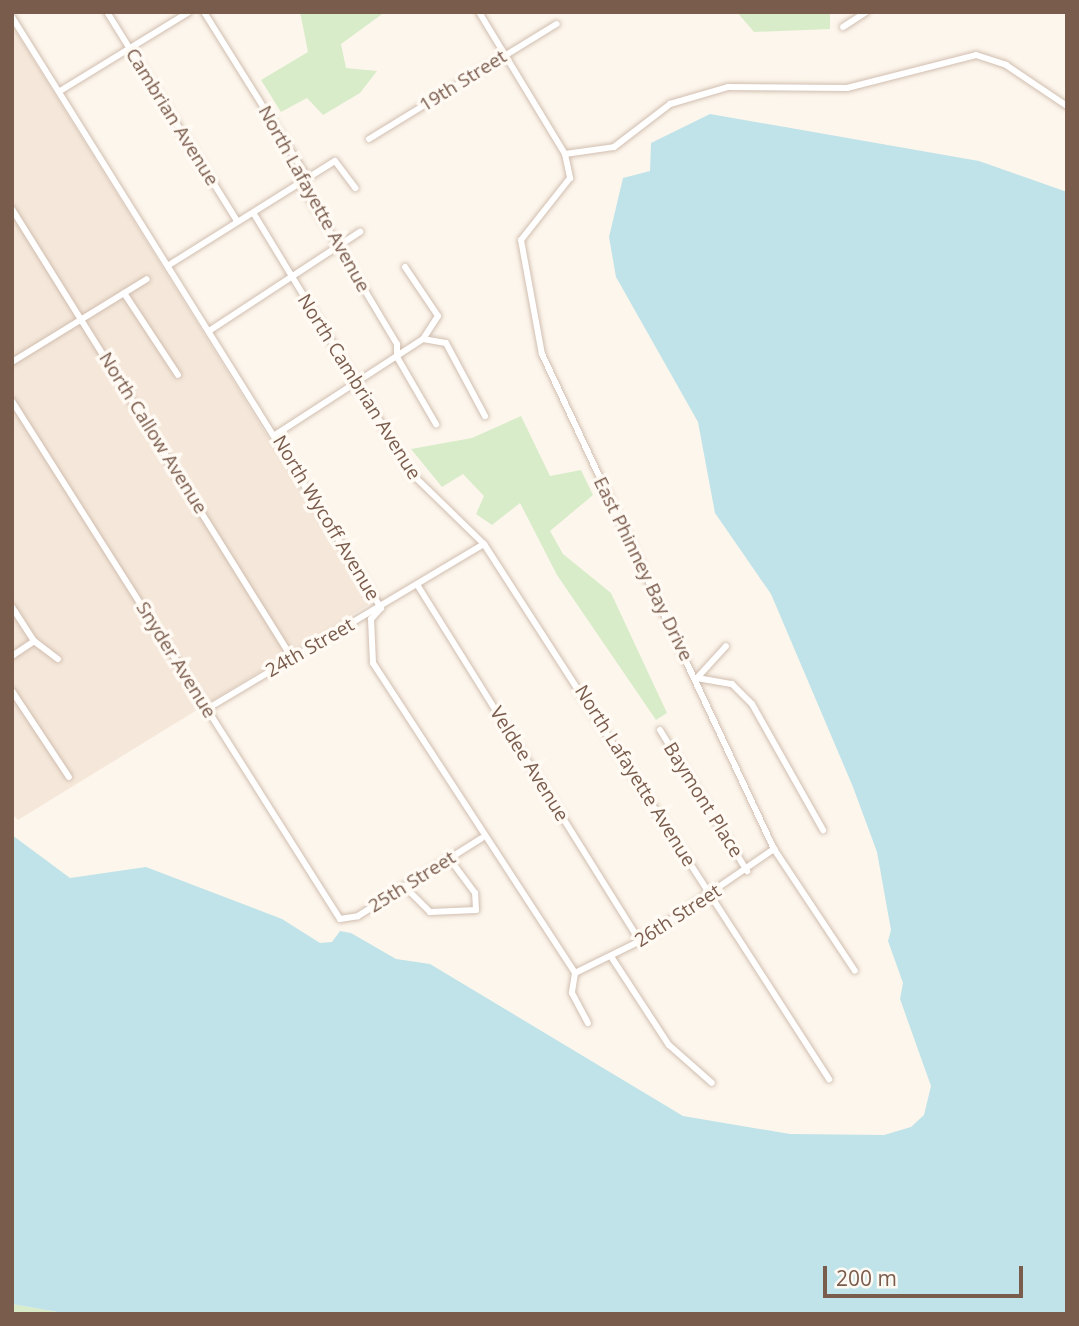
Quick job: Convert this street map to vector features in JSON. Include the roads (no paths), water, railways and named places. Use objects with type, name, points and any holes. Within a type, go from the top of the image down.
[{"type":"street","name":"Cambrian Avenue","points":[[107,12],[237,221]]},
{"type":"street","points":[[60,91],[189,12]]},
{"type":"street","name":"North Lafayette Avenue","points":[[204,12],[304,172],[300,182],[397,344],[397,357],[436,424]]},
{"type":"street","points":[[479,12],[565,154],[614,147],[670,104],[728,87],[847,88],[976,55],[1006,65],[1067,106]]},
{"type":"street","points":[[843,27],[866,12]]},
{"type":"street","name":"North Wycoff Avenue","points":[[12,17],[381,608],[371,619],[373,663],[481,838],[575,973],[572,993],[588,1023]]},
{"type":"street","name":"19th Street","points":[[369,139],[557,24]]},
{"type":"street","name":"East Phinney Bay Drive","points":[[565,154],[570,178],[521,240],[542,354],[774,849],[855,971]]},
{"type":"street","points":[[169,265],[335,161],[355,188]]},
{"type":"street","name":"North Callow Avenue","points":[[12,209],[292,658]]},
{"type":"street","name":"North Cambrian Avenue","points":[[254,214],[413,475],[484,544]]},
{"type":"street","points":[[209,331],[360,232]]},
{"type":"street","points":[[275,435],[422,339],[438,316],[405,267]]},
{"type":"street","points":[[12,362],[147,279]]},
{"type":"street","points":[[124,293],[178,375]]},
{"type":"street","points":[[422,339],[446,343],[485,416]]},
{"type":"street","name":"Snyder Avenue","points":[[12,401],[340,919]]},
{"type":"street","name":"North Lafayette Avenue","points":[[484,544],[829,1079]]},
{"type":"street","name":"24th Street","points":[[207,709],[418,586],[484,544]]},
{"type":"street","name":"Veldee Avenue","points":[[418,586],[640,941]]},
{"type":"street","points":[[12,607],[34,641],[58,659]]},
{"type":"street","points":[[12,656],[34,641]]},
{"type":"street","points":[[696,678],[726,646]]},
{"type":"street","points":[[696,678],[732,684],[752,704],[823,831]]},
{"type":"street","points":[[12,691],[69,776]]},
{"type":"street","name":"Baymont Place","points":[[660,730],[747,871]]},
{"type":"street","name":"25th Street","points":[[340,919],[353,918],[481,838]]},
{"type":"street","name":"26th Street","points":[[575,973],[612,958],[640,941],[747,871],[774,849]]},
{"type":"street","points":[[404,886],[430,912],[476,910],[475,893],[449,858]]},
{"type":"street","points":[[612,958],[650,1021],[683,1057],[712,1083]]},
{"type":"water","points":[[710,114],[979,161],[1067,192],[1067,1314],[69,1314],[12,1304],[12,835],[70,878],[146,867],[282,919],[320,943],[332,942],[340,931],[351,933],[396,959],[430,964],[683,1116],[790,1134],[884,1135],[911,1127],[924,1115],[931,1086],[900,999],[903,983],[888,941],[891,930],[877,852],[853,787],[771,594],[715,513],[698,422],[616,277],[609,237],[623,178],[650,171],[651,143]]}]
